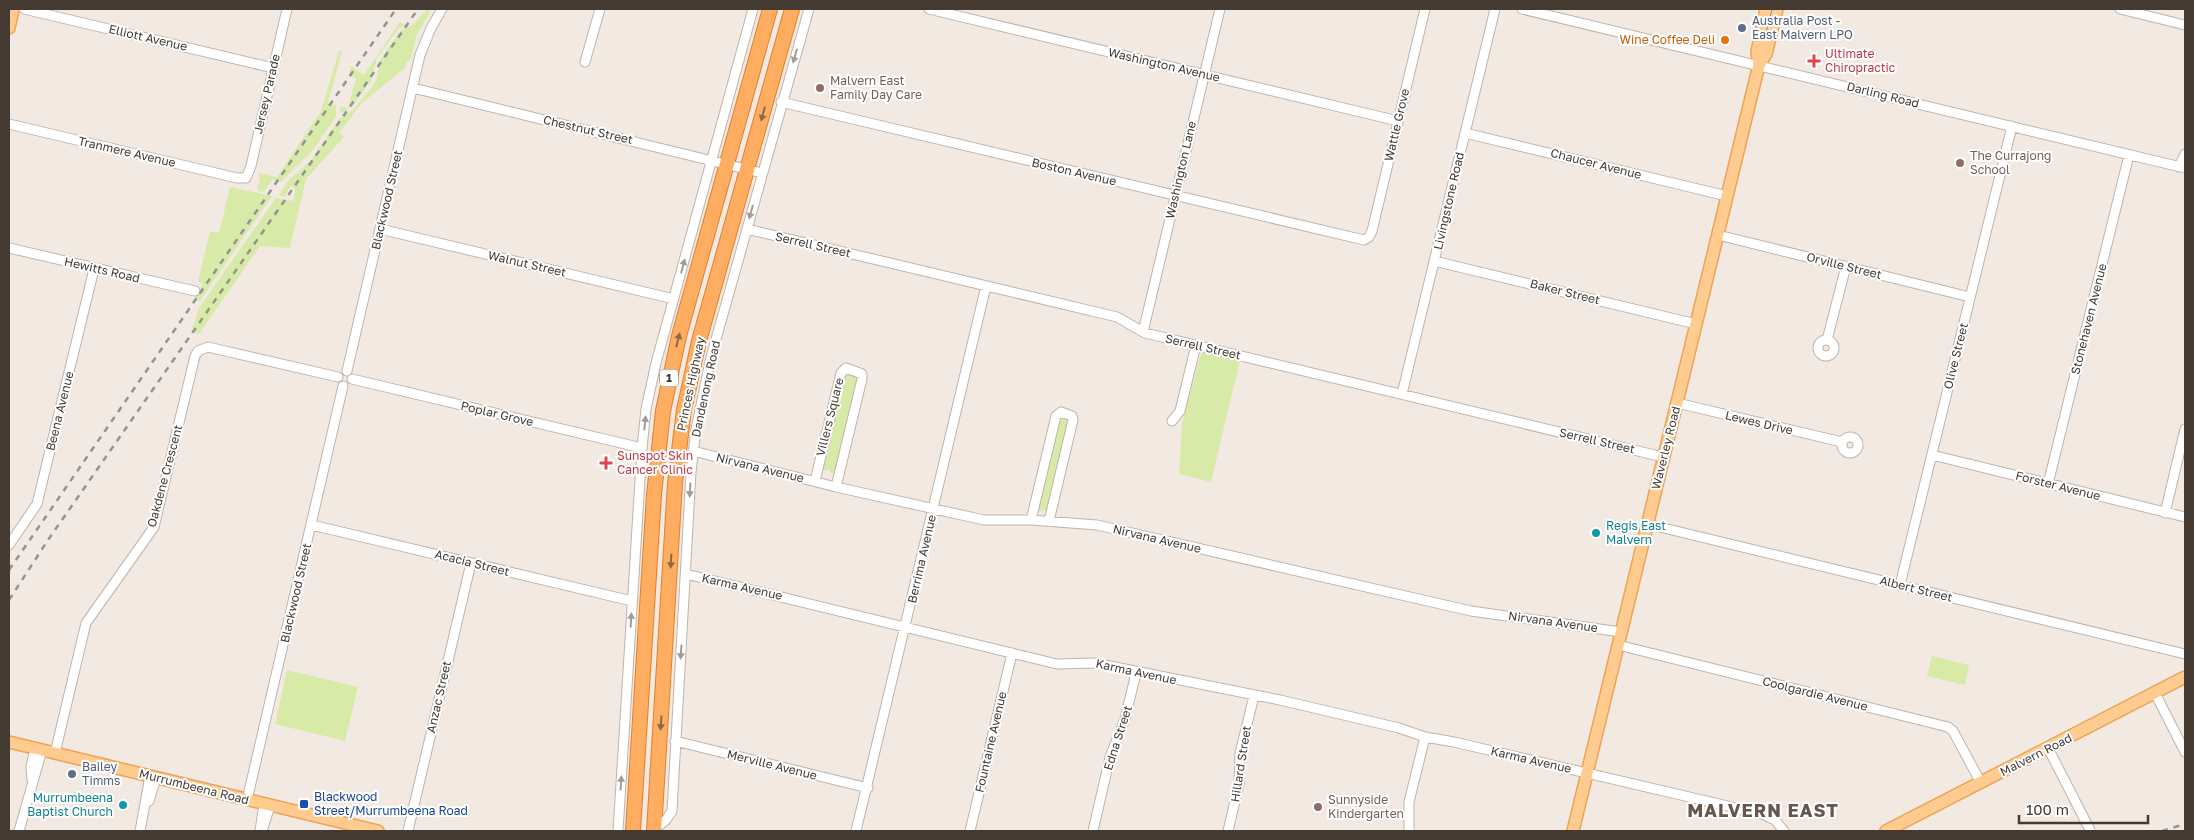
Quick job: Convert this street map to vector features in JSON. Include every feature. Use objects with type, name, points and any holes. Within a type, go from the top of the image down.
[{"type":"highway","name":"Princes Highway","points":[[633,831],[658,442],[669,377],[770,9]]},
{"type":"highway","name":"Princes Highway","points":[[655,830],[679,446],[692,372],[792,9]]},
{"type":"highway","points":[[653,510],[674,512]]},
{"type":"main road","points":[[9,28],[13,9]]},
{"type":"main road","name":"Waverley Road","points":[[1759,65],[1757,52],[1766,9]]},
{"type":"main road","name":"Waverley Road","points":[[1573,831],[1759,65],[1766,54],[1777,9]]},
{"type":"main road","name":"Malvern Road","points":[[1886,831],[2185,678]]},
{"type":"main road","name":"Murrumbeena Road","points":[[9,742],[378,831]]},
{"type":"street","name":"Elliott Avenue","points":[[24,9],[273,68]]},
{"type":"street","name":"Jersey Parade","points":[[246,178],[250,170],[287,9]]},
{"type":"street","name":"Blackwood Street","points":[[347,371],[424,42],[442,9]]},
{"type":"street","points":[[586,62],[600,9]]},
{"type":"street","points":[[618,831],[642,448],[652,380],[753,9]]},
{"type":"street","name":"Dandenong Road","points":[[655,830],[666,820],[672,811],[694,451],[711,358],[808,9]]},
{"type":"street","name":"Washington Avenue","points":[[929,9],[1398,121]]},
{"type":"street","name":"Washington Lane","points":[[1143,332],[1220,9]]},
{"type":"street","name":"Wattle Grove","points":[[1367,239],[1372,232],[1425,9]]},
{"type":"street","name":"Livingstone Road","points":[[1402,394],[1495,9]]},
{"type":"street","name":"Darling Road","points":[[1522,9],[2182,167]]},
{"type":"street","points":[[2120,9],[2185,25]]},
{"type":"street","name":"Chestnut Street","points":[[413,88],[762,173]]},
{"type":"street","name":"Boston Avenue","points":[[781,102],[1356,240],[1367,239]]},
{"type":"street","name":"Tranmere Avenue","points":[[9,124],[237,178],[246,178]]},
{"type":"street","name":"Olive Street","points":[[1900,585],[2012,126]]},
{"type":"street","name":"Chaucer Avenue","points":[[1465,132],[1727,196]]},
{"type":"street","points":[[2182,167],[2185,154]]},
{"type":"street","name":"Stonehaven Avenue","points":[[2048,484],[2129,155]]},
{"type":"street","name":"Walnut Street","points":[[380,229],[674,300]]},
{"type":"street","name":"Serrell Street","points":[[747,229],[1117,317],[1143,332],[1664,457]]},
{"type":"street","name":"Orville Street","points":[[1718,235],[1970,297]]},
{"type":"street","name":"Hewitts Road","points":[[9,248],[195,292]]},
{"type":"street","name":"Baker Street","points":[[1434,261],[1696,324]]},
{"type":"street","points":[[1827,340],[1846,266]]},
{"type":"street","name":"Beena Avenue","points":[[9,545],[37,504],[94,268]]},
{"type":"street","name":"Berrima Avenue","points":[[856,831],[868,788],[986,286]]},
{"type":"street","points":[[1172,421],[1180,411],[1196,345]]},
{"type":"street","name":"Oakdene Crescent","points":[[55,753],[86,624],[154,527],[195,356],[198,351],[208,347],[338,377]]},
{"type":"street","name":"Villers Square","points":[[815,481],[841,373],[846,368],[858,371],[862,374],[862,379],[836,487]]},
{"type":"street","points":[[347,371],[351,374],[352,379],[348,385],[343,386],[339,383],[338,377],[342,372],[347,371]]},
{"type":"street","name":"Poplar Grove","points":[[352,379],[642,448]]},
{"type":"street","name":"Blackwood Street","points":[[247,800],[343,386]]},
{"type":"street","name":"Lewes Drive","points":[[1677,403],[1842,442]]},
{"type":"street","points":[[1031,520],[1056,416],[1062,412],[1072,416],[1073,420],[1049,521]]},
{"type":"street","points":[[2165,513],[2185,429]]},
{"type":"street","name":"Nirvana Avenue","points":[[694,451],[836,487],[984,520],[1031,520],[1097,525],[1471,611],[1621,632]]},
{"type":"street","name":"Forster Avenue","points":[[1932,455],[2185,518]]},
{"type":"street","name":"Albert Street","points":[[1647,524],[2185,654]]},
{"type":"street","name":"Acacia Street","points":[[312,525],[632,601]]},
{"type":"street","name":"Anzac Street","points":[[408,831],[471,563]]},
{"type":"street","name":"Karma Avenue","points":[[686,574],[1064,665],[1081,662],[1095,663],[1399,728],[1425,737],[1587,772],[1762,814],[1775,820],[1784,831]]},
{"type":"street","name":"Coolgardie Avenue","points":[[1618,646],[1948,727],[1953,731],[1981,783]]},
{"type":"street","name":"Fountaine Avenue","points":[[970,831],[1012,653]]},
{"type":"street","name":"Edna Street","points":[[1093,831],[1110,757],[1125,720],[1136,673]]},
{"type":"street","points":[[2155,693],[2185,752]]},
{"type":"street","name":"Hillard Street","points":[[1228,831],[1239,784],[1240,753],[1254,696]]},
{"type":"street","points":[[1409,831],[1409,802],[1425,737]]},
{"type":"street","points":[[624,746],[638,739]]},
{"type":"street","name":"Merville Avenue","points":[[675,741],[868,788]]},
{"type":"street","points":[[2048,748],[2090,830]]},
{"type":"street","points":[[19,831],[38,749]]},
{"type":"street","points":[[140,831],[146,808],[146,794],[153,777]]},
{"type":"street","points":[[261,831],[267,805]]},
{"type":"green space","points":[[426,9],[429,9],[429,15],[417,34],[411,58],[406,63],[405,68],[363,102],[339,133],[344,137],[306,179],[290,248],[260,246],[199,334],[191,332],[199,308],[276,198],[293,201],[295,189],[291,186],[284,197],[279,195],[288,181],[311,160],[340,118],[352,111],[372,87],[377,78],[379,62],[400,31],[414,24],[423,13],[425,14]]},
{"type":"green space","points":[[400,22],[406,25],[398,29],[377,58],[371,81],[352,106],[341,114],[340,106],[348,108],[356,78],[349,76],[351,66],[364,75]]},
{"type":"green space","points":[[339,51],[342,51],[328,103],[336,105],[336,117],[312,151],[281,182],[272,180],[264,192],[259,191],[257,188],[260,181],[259,173],[277,177],[321,111]]},
{"type":"green space","points":[[230,187],[272,196],[200,301],[194,300],[203,283],[198,282],[210,231],[219,233]]},
{"type":"green space","points":[[1202,350],[1240,360],[1211,482],[1179,474],[1182,423]]},
{"type":"green space","points":[[850,373],[858,379],[836,474],[830,472],[829,469],[827,471],[821,470],[844,376]]},
{"type":"green space","points":[[1060,416],[1070,420],[1047,512],[1037,511]]},
{"type":"green space","points":[[1932,656],[1969,665],[1965,685],[1927,676]]},
{"type":"green space","points":[[287,670],[358,687],[345,741],[275,724]]},
{"type":"tram line","points":[[1765,38],[1772,9]]},
{"type":"railway","points":[[9,570],[396,9]]},
{"type":"railway","points":[[9,600],[48,540],[418,9]]},
{"type":"railway","points":[[2162,831],[2185,824]]},
{"type":"place","name":"Australia Post - East Malvern LPO","points":[[1742,28]]},
{"type":"place","name":"Wine Coffee Deli","points":[[1725,40]]},
{"type":"place","name":"Ultimate Chiropractic","points":[[1814,61]]},
{"type":"place","name":"Malvern East Family Day Care","points":[[820,88]]},
{"type":"place","name":"The Currajong School","points":[[1960,163]]},
{"type":"place","name":"Sunspot Skin Cancer Clinic","points":[[606,463]]},
{"type":"place","name":"Regis East Malvern","points":[[1596,533]]},
{"type":"place","name":"Bailey Timms","points":[[72,774]]},
{"type":"place","name":"Blackwood Street/Murrumbeena Road","points":[[304,804]]},
{"type":"place","name":"Murrumbeena Baptist Church","points":[[123,805]]},
{"type":"place","name":"Sunnyside Kindergarten","points":[[1318,807]]},
{"type":"district","name":"MALVERN EAST","points":[[1763,811]]}]
